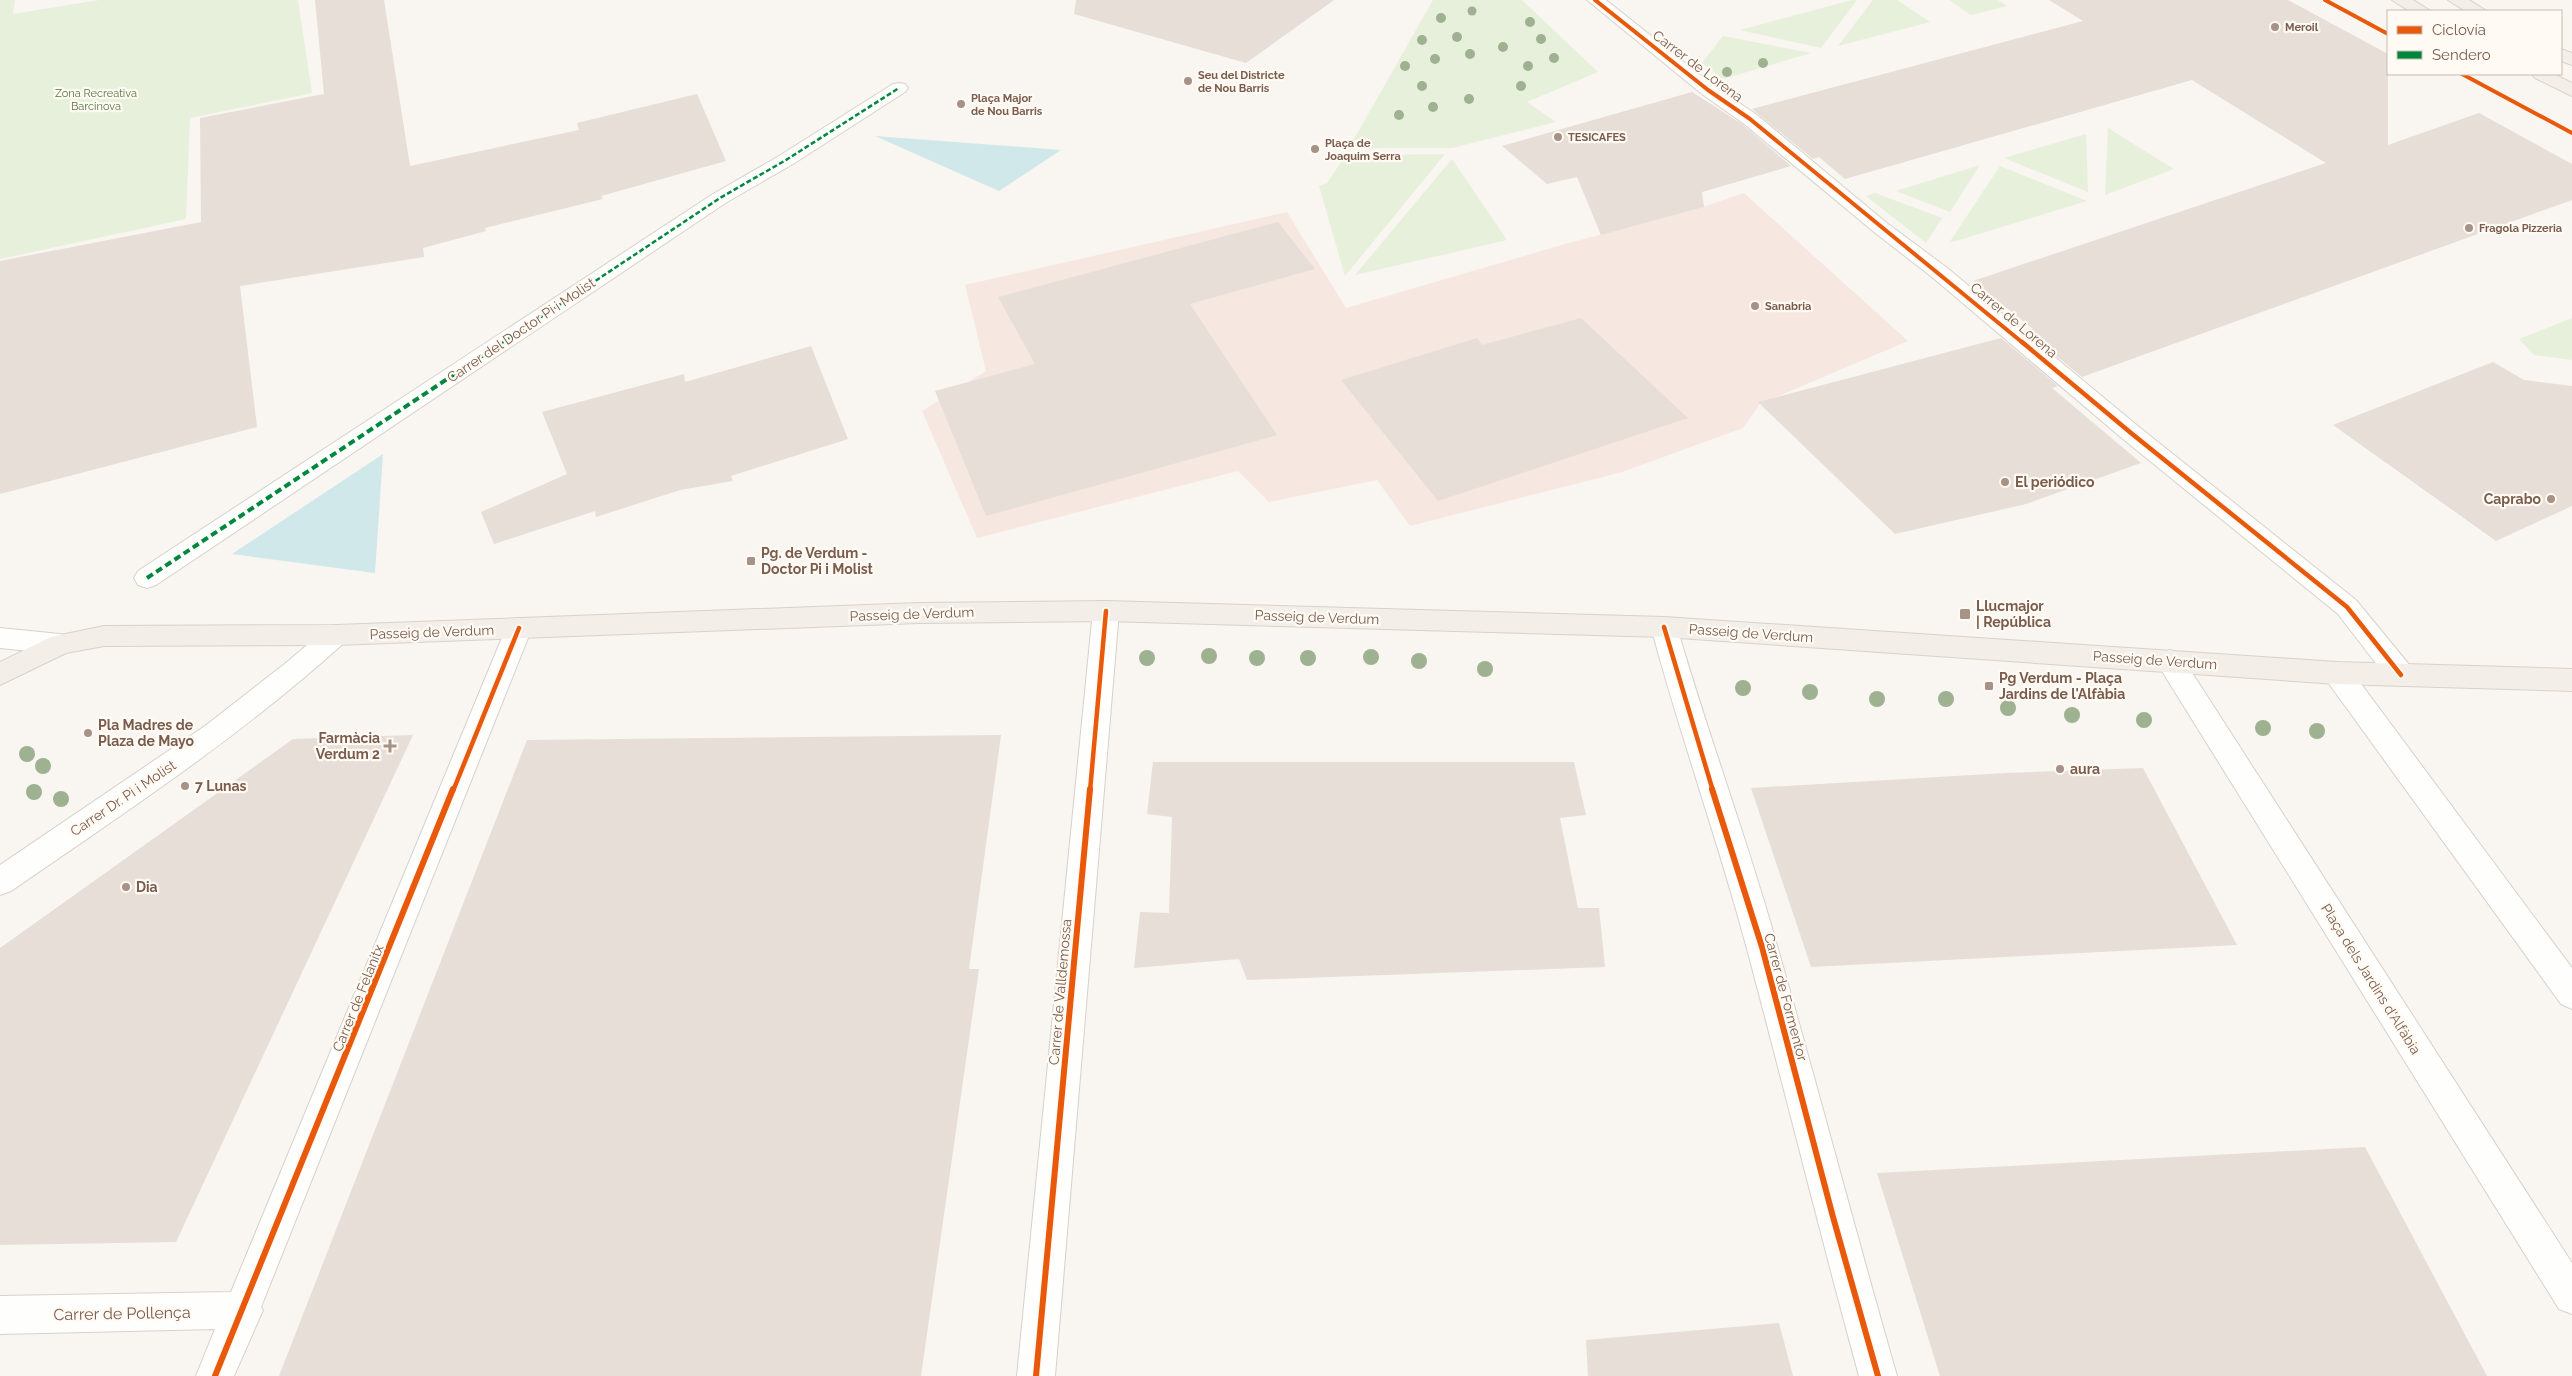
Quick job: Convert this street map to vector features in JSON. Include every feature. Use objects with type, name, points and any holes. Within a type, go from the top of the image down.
[{"type":"main road","points":[[2400,0],[2420,10]]},
{"type":"main road","points":[[2456,0],[2476,10]]},
{"type":"main road","points":[[2543,75],[2572,90]]},
{"type":"main road","name":"Passeig de Verdum","points":[[60,644],[104,636],[336,635],[919,613],[1106,611],[1664,627],[2337,672],[2572,680]]},
{"type":"main road","points":[[0,674],[60,644]]},
{"type":"street","name":"Carrer de Lorena","points":[[1595,0],[1708,90],[1750,119],[1882,228],[1939,272],[2110,416],[2347,608],[2401,675]]},
{"type":"street","name":"Carrer del Doctor Pi i Molist","points":[[147,578],[720,198],[786,160],[899,88]]},
{"type":"street","name":"Carrer de Valldemossa","points":[[1036,1376],[1106,611]]},
{"type":"street","name":"Carrer de Formentor","points":[[1664,627],[1690,721],[1762,947],[1833,1217],[1878,1376]]},
{"type":"street","name":"Carrer de Felanitx","points":[[215,1376],[244,1310],[519,628]]},
{"type":"street","name":"Carrer Dr. Pi i Molist","points":[[0,882],[233,722],[292,676],[336,635]]},
{"type":"street","points":[[0,638],[60,644]]},
{"type":"street","name":"Plaça dels Jardins d'Alfàbia","points":[[2170,661],[2572,1296]]},
{"type":"street","points":[[2337,672],[2572,994]]},
{"type":"street","name":"Carrer de Pollença","points":[[0,1315],[244,1310]]},
{"type":"shaded area","points":[[1744,193],[1908,341],[1760,404],[1743,428],[1622,472],[1410,526],[1377,480],[1269,502],[1238,471],[977,538],[922,411],[986,371],[965,285],[1287,212],[1346,308],[1565,244],[1694,210]]},
{"type":"green space","name":"Zona Recreativa Barcinova","points":[[0,0],[15,0],[13,14],[99,0],[298,0],[312,93],[190,118],[186,219],[0,259]]},
{"type":"green space","points":[[1433,0],[1522,0],[1598,72],[1527,102],[1556,122],[1452,148],[1349,148]]},
{"type":"green space","points":[[1857,0],[1821,48],[1740,30]]},
{"type":"green space","points":[[1873,0],[1897,0],[1930,22],[1838,46]]},
{"type":"green space","points":[[1949,0],[1998,0],[2007,6],[1971,15]]},
{"type":"green space","points":[[1723,36],[1811,53],[1723,79],[1702,63]]},
{"type":"green space","points":[[2108,128],[2174,169],[2105,195]]},
{"type":"green space","points":[[2086,134],[2088,192],[2004,158]]},
{"type":"green space","points":[[1445,154],[1345,276],[1319,186],[1327,183],[1346,155]]},
{"type":"green space","points":[[1452,159],[1507,240],[1355,275]]},
{"type":"green space","points":[[1980,165],[1950,212],[1896,191]]},
{"type":"green space","points":[[2000,166],[2087,201],[1949,243]]},
{"type":"green space","points":[[1875,193],[1942,218],[1926,243],[1866,196]]},
{"type":"green space","points":[[2572,318],[2572,360],[2534,355],[2519,339]]},
{"type":"water","points":[[875,136],[1061,150],[999,191]]},
{"type":"water","points":[[383,454],[375,573],[232,554]]},
{"type":"building","points":[[315,0],[384,0],[410,166],[579,130],[577,123],[697,94],[726,161],[601,196],[603,199],[485,228],[486,231],[423,248],[424,257],[240,286],[257,427],[0,494],[0,261],[201,222],[200,118],[324,94]]},
{"type":"building","name":"Seu del Districte de Nou Barris","points":[[1076,0],[1334,0],[1246,63],[1074,14]]},
{"type":"building","points":[[2049,0],[2288,0],[2387,53],[2388,145],[2479,113],[2572,164],[2572,200],[2082,377],[2026,331],[2033,329],[1973,281],[2326,163],[2192,80],[1845,179],[1819,157],[1813,159],[1752,109],[2083,21]]},
{"type":"building","points":[[1692,92],[1742,124],[1791,166],[1702,192],[1704,207],[1601,235],[1577,177],[1547,184],[1502,146]]},
{"type":"building","points":[[1278,222],[1315,269],[1190,304],[1277,435],[986,516],[935,391],[1035,364],[998,297]]},
{"type":"building","points":[[1581,318],[1688,418],[1438,501],[1341,380],[1477,338],[1482,345]]},
{"type":"building","points":[[2001,338],[2058,386],[2052,388],[2141,463],[2026,504],[1895,534],[1758,402]]},
{"type":"building","points":[[811,346],[848,439],[731,476],[733,481],[680,490],[596,517],[595,511],[494,544],[481,512],[567,474],[542,412],[684,374],[685,382]]},
{"type":"building","points":[[2493,362],[2524,380],[2572,386],[2572,506],[2496,541],[2333,425]]},
{"type":"building","points":[[413,735],[176,1242],[0,1245],[0,948],[293,739]]},
{"type":"building","points":[[1001,735],[969,969],[979,969],[921,1376],[279,1376],[527,740]]},
{"type":"building","points":[[1153,762],[1574,762],[1586,815],[1560,818],[1578,908],[1599,908],[1605,967],[1247,980],[1239,959],[1134,968],[1140,912],[1169,913],[1172,817],[1147,814]]},
{"type":"building","points":[[2143,768],[2237,945],[1811,967],[1751,788],[2006,773]]},
{"type":"building","points":[[2365,1147],[2487,1376],[1940,1376],[1877,1173]]},
{"type":"building","points":[[1779,1323],[1793,1376],[1588,1376],[1586,1340]]},
{"type":"marked path","points":[[147,578],[720,198],[786,160],[899,88]]},
{"type":"cycle path","points":[[1595,0],[1708,90],[1750,119],[1881,228],[1939,272],[2131,433],[2347,607],[2401,675]]},
{"type":"cycle path","points":[[2325,0],[2387,33]]},
{"type":"cycle path","points":[[2464,75],[2572,133]]},
{"type":"cycle path","points":[[1036,1376],[1106,611]]},
{"type":"cycle path","points":[[1664,627],[1688,713],[1762,947],[1833,1217],[1878,1376]]},
{"type":"cycle path","points":[[215,1376],[519,628]]},
{"type":"place","name":"Meroil","points":[[2275,27]]},
{"type":"place","name":"Seu del Districte de Nou Barris","points":[[1188,81]]},
{"type":"place","name":"Plaça Major de Nou Barris","points":[[961,104]]},
{"type":"place","name":"TESICAFES","points":[[1558,137]]},
{"type":"place","name":"Plaça de Joaquim Serra","points":[[1315,149]]},
{"type":"place","name":"Fragola Pizzeria","points":[[2469,228]]},
{"type":"place","name":"Sanabria","points":[[1755,306]]},
{"type":"place","name":"El periódico","points":[[2005,482]]},
{"type":"place","name":"Caprabo","points":[[2551,499]]},
{"type":"place","name":"Pg. de Verdum - Doctor Pi i Molist","points":[[751,561]]},
{"type":"place","name":"Llucmajor | República","points":[[1965,614]]},
{"type":"place","name":"Pg Verdum - Plaça Jardins de l'Alfàbia","points":[[1989,686]]},
{"type":"place","name":"Pla Madres de Plaza de Mayo","points":[[88,733]]},
{"type":"place","name":"Farmàcia Verdum 2","points":[[390,746]]},
{"type":"place","name":"aura","points":[[2060,769]]},
{"type":"place","name":"7 Lunas","points":[[185,786]]},
{"type":"place","name":"Dia","points":[[126,887]]}]
